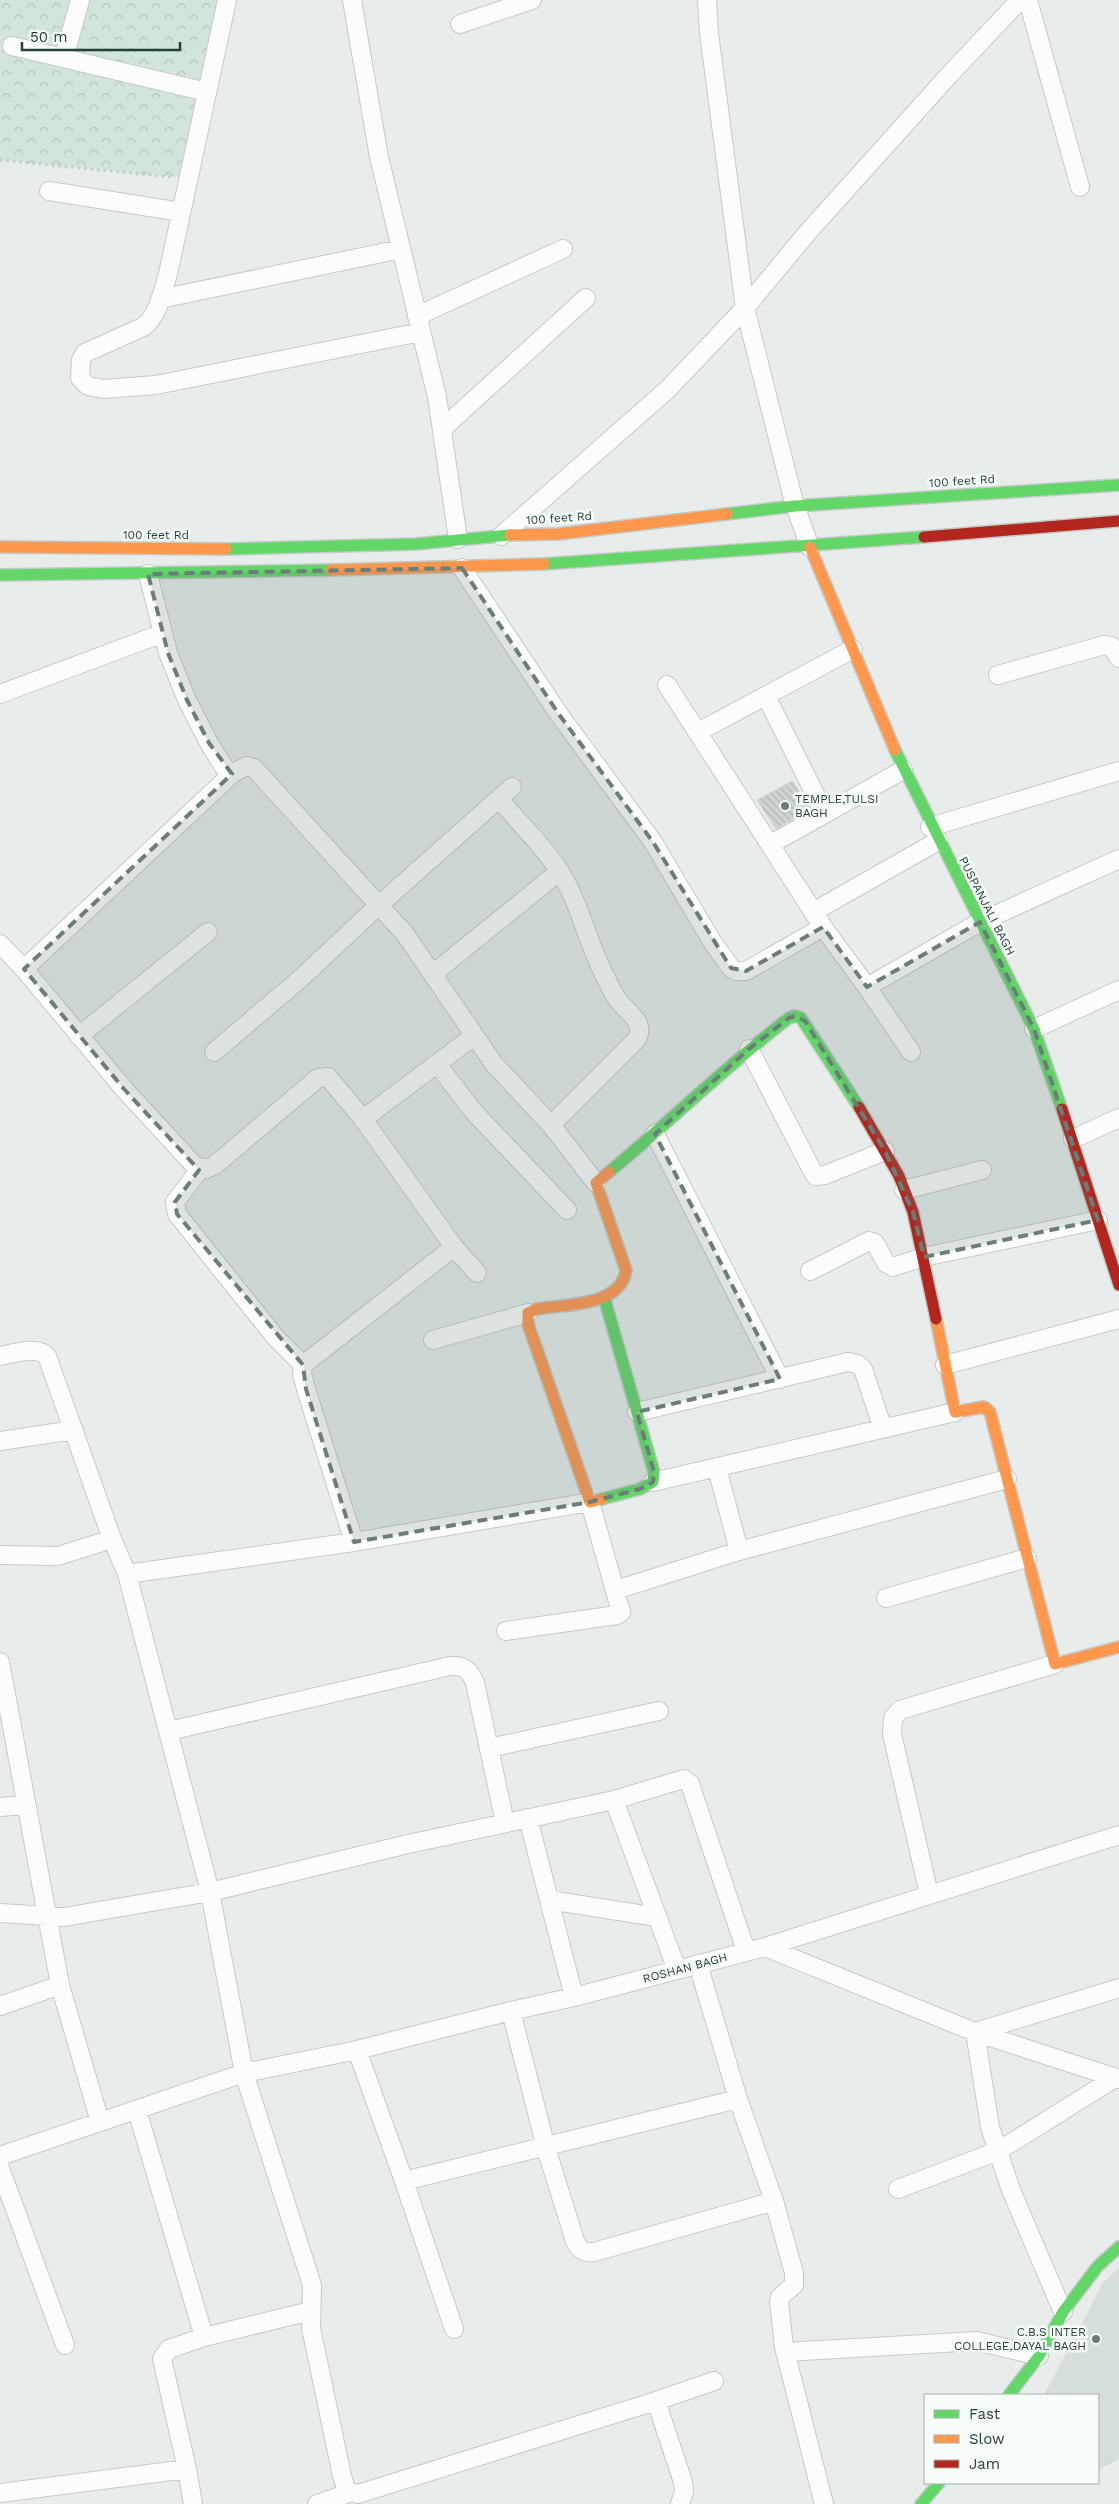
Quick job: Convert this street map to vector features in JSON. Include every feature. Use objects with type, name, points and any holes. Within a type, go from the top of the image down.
[{"type":"street","points":[[64,58],[80,0]]},
{"type":"street","points":[[227,0],[160,299],[151,321],[85,353],[79,372],[83,382],[104,389],[156,385],[419,324],[563,249]]},
{"type":"street","points":[[352,0],[379,157],[437,397],[458,539]]},
{"type":"street","points":[[460,24],[532,0]]},
{"type":"street","points":[[707,0],[709,33],[745,308],[795,506],[810,547]]},
{"type":"street","points":[[501,536],[668,389],[745,308],[808,232],[1020,0]]},
{"type":"street","points":[[1028,0],[1080,187]]},
{"type":"street","points":[[12,46],[207,92]]},
{"type":"street","points":[[49,190],[181,212]]},
{"type":"street","points":[[160,299],[401,249]]},
{"type":"street","points":[[442,429],[586,298]]},
{"type":"street","name":"100 feet Rd","points":[[0,547],[243,549],[416,544],[458,539],[558,534],[795,506],[1119,485]]},
{"type":"street","points":[[0,575],[462,568],[810,547],[1119,522]]},
{"type":"street","name":"PUSPANJALI BAGH","points":[[810,547],[903,770],[1034,1029],[1073,1139],[1098,1220],[1112,1242],[1119,1285]]},
{"type":"street","points":[[462,568],[558,713],[653,842],[713,943],[731,968],[736,971],[746,971],[823,927]]},
{"type":"street","points":[[148,574],[163,633],[187,700],[208,743],[224,767],[232,774]]},
{"type":"street","points":[[0,694],[163,633]]},
{"type":"street","points":[[998,675],[1104,645],[1111,646],[1119,658]]},
{"type":"street","points":[[698,732],[853,649]]},
{"type":"street","points":[[667,685],[823,927],[911,1052]]},
{"type":"street","points":[[766,696],[825,814]]},
{"type":"street","points":[[24,968],[232,774],[246,766],[254,768],[405,934],[434,973],[494,1064],[551,1124],[596,1183],[626,1270],[624,1279],[604,1297],[537,1309],[433,1340]]},
{"type":"street","points":[[771,844],[903,770]]},
{"type":"street","points":[[814,912],[934,834],[1119,771]]},
{"type":"street","points":[[214,1052],[300,979],[379,905],[512,786]]},
{"type":"street","points":[[499,799],[560,871],[590,937],[604,975],[617,999],[636,1020],[640,1034],[551,1124]]},
{"type":"street","points":[[867,987],[980,922],[1119,859]]},
{"type":"street","points":[[434,973],[560,871]]},
{"type":"street","points":[[79,1036],[208,932]]},
{"type":"street","points":[[0,944],[24,968],[124,1089],[194,1165],[201,1168],[215,1166],[322,1076],[330,1079],[363,1119],[454,1247],[477,1273]]},
{"type":"street","points":[[1034,1029],[1119,990]]},
{"type":"street","points":[[596,1183],[655,1134],[749,1049],[789,1018],[795,1016],[802,1018],[885,1150],[913,1212],[924,1257],[955,1412]]},
{"type":"street","points":[[363,1119],[474,1036]]},
{"type":"street","points":[[749,1049],[816,1176],[825,1176],[885,1150]]},
{"type":"street","points":[[436,1064],[473,1111],[567,1210]]},
{"type":"street","points":[[1073,1139],[1119,1118]]},
{"type":"street","points":[[655,1134],[780,1379]]},
{"type":"street","points":[[201,1168],[175,1202],[177,1214],[276,1338],[303,1366]]},
{"type":"street","points":[[904,1190],[982,1170]]},
{"type":"street","points":[[810,1271],[870,1241],[875,1243],[886,1263],[893,1267],[924,1257],[1098,1220]]},
{"type":"street","points":[[354,1542],[306,1389],[302,1374],[303,1366],[454,1247]]},
{"type":"street","points":[[604,1297],[654,1472],[653,1482]]},
{"type":"street","points":[[506,1631],[617,1615],[621,1612],[622,1607],[590,1502],[528,1324],[528,1313]]},
{"type":"street","points":[[945,1365],[1119,1319]]},
{"type":"street","points":[[0,1356],[34,1350],[44,1353],[74,1430],[112,1540],[127,1574],[210,1892],[244,2073],[308,2273],[313,2294],[311,2328],[342,2476],[349,2493]]},
{"type":"street","points":[[638,1412],[848,1362],[857,1364],[863,1369],[883,1429]]},
{"type":"street","points":[[127,1574],[354,1542],[590,1502],[640,1489],[653,1482],[984,1406],[988,1408],[1055,1664]]},
{"type":"street","points":[[0,1441],[74,1430]]},
{"type":"street","points":[[717,1468],[739,1551]]},
{"type":"street","points":[[616,1590],[739,1551],[1007,1479]]},
{"type":"street","points":[[0,1555],[58,1556],[112,1540]]},
{"type":"street","points":[[886,1598],[1028,1558]]},
{"type":"street","points":[[929,1894],[892,1734],[893,1718],[900,1710],[1119,1647]]},
{"type":"street","points":[[0,1662],[25,1806],[60,1985],[100,2122]]},
{"type":"street","points":[[169,1732],[457,1665],[465,1667],[472,1676],[505,1823]]},
{"type":"street","points":[[489,1748],[659,1711]]},
{"type":"street","points":[[0,1913],[64,1918],[210,1892],[505,1823],[614,1800],[684,1779],[688,1780],[746,1951]]},
{"type":"street","points":[[614,1800],[677,1970]]},
{"type":"street","points":[[0,1806],[25,1806]]},
{"type":"street","points":[[528,1818],[574,1997]]},
{"type":"street","name":"ROSHAN BAGH","points":[[0,2156],[244,2073],[356,2050],[574,1997],[746,1951],[765,1948],[929,1894],[1119,1835]]},
{"type":"street","points":[[549,1900],[657,1917]]},
{"type":"street","points":[[765,1948],[975,2032],[1117,2078]]},
{"type":"street","points":[[698,1964],[738,2098],[774,2201],[794,2273],[794,2285],[780,2297],[779,2302],[785,2352],[824,2504]]},
{"type":"street","points":[[0,2006],[60,1985]]},
{"type":"street","points":[[975,2032],[1119,1988]]},
{"type":"street","points":[[511,2011],[546,2148],[575,2241],[580,2250],[585,2253],[774,2201]]},
{"type":"street","points":[[975,2032],[986,2109],[998,2151],[1011,2190],[1063,2312]]},
{"type":"street","points":[[356,2050],[404,2181],[454,2329]]},
{"type":"street","points":[[898,2189],[998,2151],[1117,2078]]},
{"type":"street","points":[[404,2181],[546,2148],[738,2098]]},
{"type":"street","points":[[137,2110],[204,2337]]},
{"type":"street","points":[[0,2168],[65,2345]]},
{"type":"street","points":[[1010,2394],[1039,2356],[1063,2312],[1098,2266],[1119,2247]]},
{"type":"street","points":[[193,2504],[162,2359],[169,2349],[204,2337],[311,2311]]},
{"type":"street","points":[[785,2352],[977,2341],[1039,2356]]},
{"type":"street","points":[[317,2504],[349,2493],[358,2494],[656,2401],[714,2381]]},
{"type":"street","points":[[656,2401],[683,2482],[684,2492],[680,2504]]},
{"type":"street","points":[[0,2493],[187,2469]]},
{"type":"street","points":[[921,2504],[937,2484]]},
{"type":"path","points":[[0,160],[178,177]]},
{"type":"highlighted area","points":[[462,568],[558,713],[653,842],[731,968],[746,971],[823,927],[867,987],[980,922],[1034,1029],[1098,1220],[924,1257],[913,1212],[885,1151],[805,1021],[796,1016],[789,1018],[749,1049],[655,1134],[780,1379],[637,1412],[654,1472],[653,1482],[640,1489],[590,1502],[354,1542],[306,1389],[303,1365],[177,1214],[175,1202],[199,1170],[124,1089],[24,969],[232,774],[209,743],[187,700],[168,653],[148,574]]},
{"type":"shaded area","name":"C.B.S INTER COLLEGE,DAYAL BAGH","points":[[1119,2268],[1119,2459],[1099,2469],[1099,2394],[1045,2394],[1103,2283]]},
{"type":"green space","points":[[0,0],[232,0],[198,179],[0,160]]},
{"type":"building","name":"TEMPLE,TULSI BAGH","points":[[792,781],[811,809],[776,829],[757,800]]},
{"type":"traffic: fast","points":[[727,514],[795,506],[1119,485]]},
{"type":"traffic: fast","points":[[226,549],[416,544],[510,535]]},
{"type":"traffic: fast","points":[[544,564],[924,537]]},
{"type":"traffic: fast","points":[[0,575],[331,570]]},
{"type":"traffic: fast","points":[[895,750],[1034,1029],[1062,1109]]},
{"type":"traffic: fast","points":[[609,1172],[743,1055],[789,1018],[795,1016],[801,1018],[859,1107]]},
{"type":"traffic: fast","points":[[602,1499],[640,1489],[653,1482],[654,1472],[604,1297]]},
{"type":"traffic: fast","points":[[1010,2394],[1039,2356],[1063,2312],[1098,2266],[1119,2247]]},
{"type":"traffic: fast","points":[[921,2504],[938,2484]]},
{"type":"traffic: slow","points":[[510,535],[558,534],[727,514]]},
{"type":"traffic: slow","points":[[0,547],[226,549]]},
{"type":"traffic: slow","points":[[810,547],[895,750]]},
{"type":"traffic: slow","points":[[331,570],[544,564]]},
{"type":"traffic: slow","points":[[602,1499],[590,1502],[528,1324],[528,1313],[537,1309],[590,1302],[614,1291],[622,1282],[626,1270],[596,1183],[609,1172]]},
{"type":"traffic: slow","points":[[936,1319],[955,1412],[984,1407],[990,1412],[1055,1664],[1119,1647]]},
{"type":"traffic: jam","points":[[924,537],[1119,521]]},
{"type":"traffic: jam","points":[[859,1107],[899,1176],[913,1212],[936,1319]]},
{"type":"traffic: jam","points":[[1062,1109],[1119,1285]]},
{"type":"place","name":"TEMPLE,TULSI BAGH","points":[[785,806]]},
{"type":"place","name":"C.B.S INTER COLLEGE,DAYAL BAGH","points":[[1096,2339]]}]
